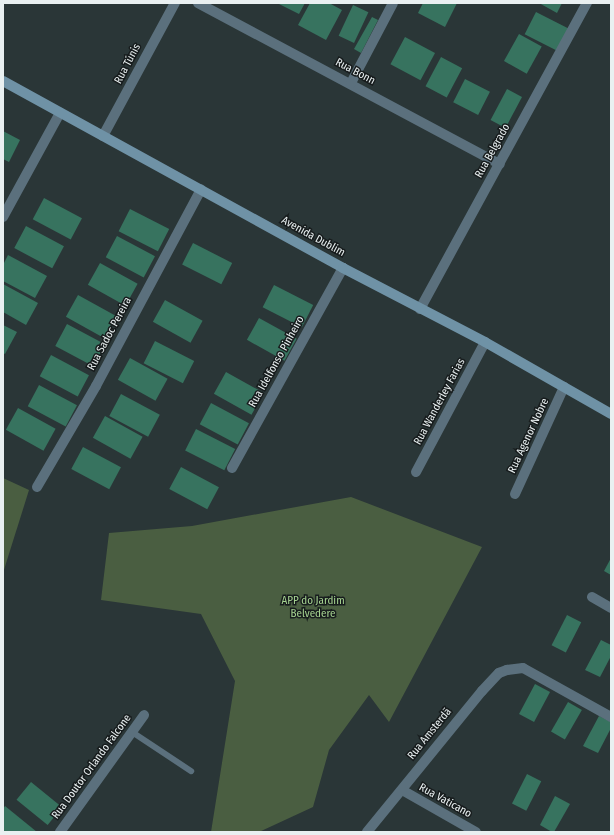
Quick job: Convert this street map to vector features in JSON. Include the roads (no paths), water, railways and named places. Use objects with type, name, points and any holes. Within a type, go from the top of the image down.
[{"type":"street","name":"Rua Túnis","points":[[102,136],[175,3]]},
{"type":"street","points":[[351,83],[394,3]]},
{"type":"street","name":"Rua Belgrado","points":[[420,310],[587,3]]},
{"type":"street","name":"Rua Bonn","points":[[204,4],[500,164]]},
{"type":"street","name":"Avenida Dublim","points":[[3,81],[420,310],[484,342],[611,414]]},
{"type":"street","points":[[3,217],[60,113]]},
{"type":"street","name":"Rua Sadoc Pereira","points":[[38,487],[96,386],[201,189]]},
{"type":"street","name":"Rua Idelfonso Pinheiro","points":[[232,468],[343,268]]},
{"type":"street","name":"Rua Wanderley Farias","points":[[416,472],[484,342]]},
{"type":"street","name":"Rua Agenor Nobre","points":[[515,494],[564,387]]},
{"type":"street","points":[[592,597],[611,608]]},
{"type":"street","name":"Rua Amsterdã","points":[[367,832],[482,691],[499,673],[514,668],[523,668],[611,717]]},
{"type":"street","name":"Rua Doutor Orlando Falcone","points":[[65,830],[144,715]]},
{"type":"street","name":"Rua Vaticano","points":[[402,790],[476,832]]},
{"type":"lane","points":[[132,732],[191,771]]},
{"type":"park label","name":"APP do Jardim Belvedere","points":[[313,608]]}]
